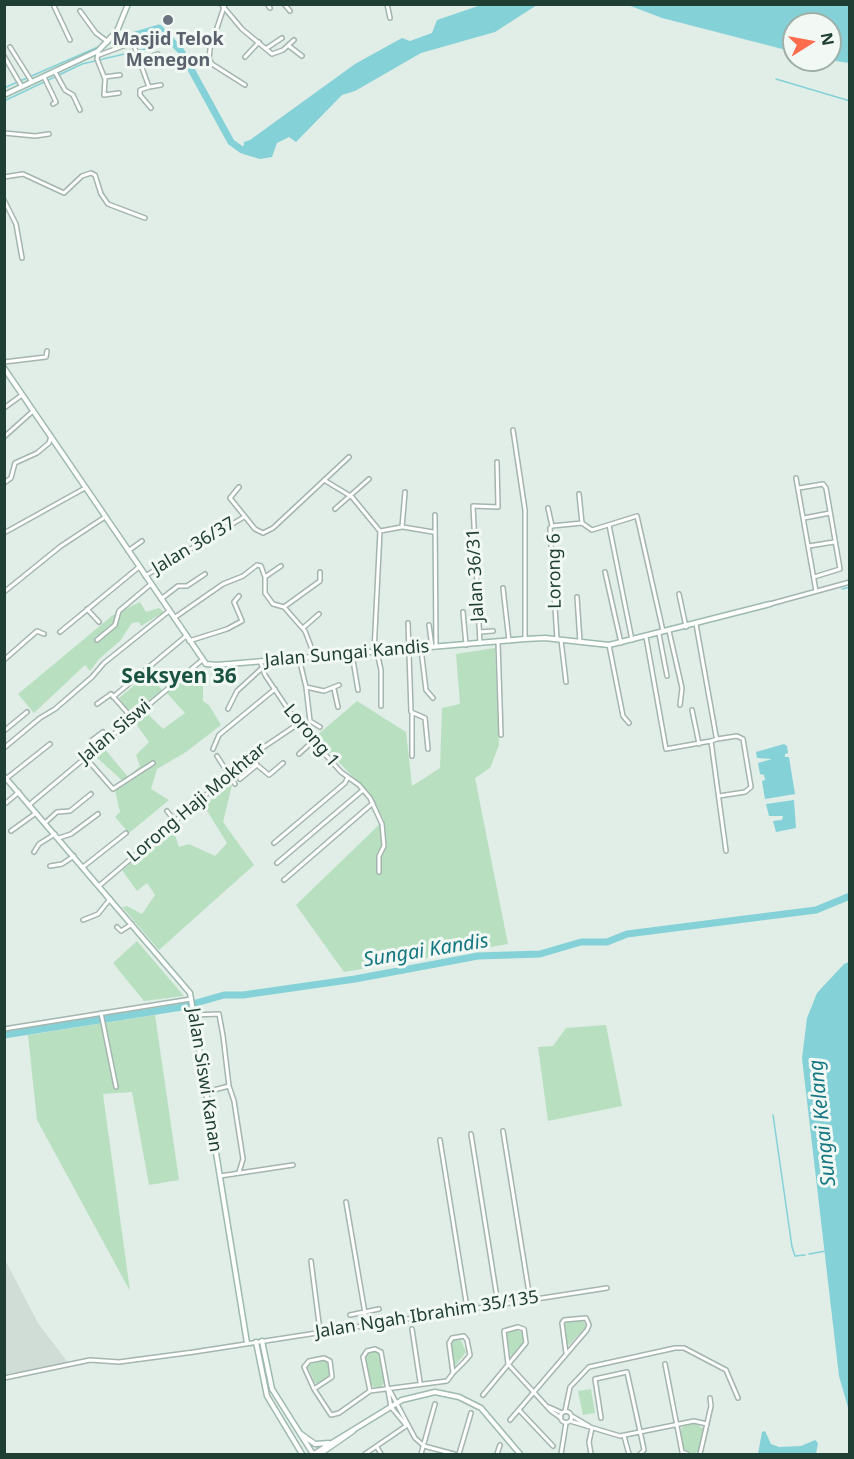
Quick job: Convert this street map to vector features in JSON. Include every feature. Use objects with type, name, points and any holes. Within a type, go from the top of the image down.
[{"type":"street","points":[[53,4],[70,40]]},
{"type":"street","points":[[98,57],[126,12],[128,4]]},
{"type":"street","points":[[284,4],[290,11]]},
{"type":"street","points":[[387,4],[390,18]]},
{"type":"street","points":[[245,85],[212,64],[209,59],[224,6],[259,42],[275,54],[289,46],[294,40]]},
{"type":"street","points":[[80,11],[92,28],[108,42]]},
{"type":"street","points":[[30,78],[46,80],[158,33]]},
{"type":"street","points":[[267,48],[282,38]]},
{"type":"street","points":[[245,57],[259,42]]},
{"type":"street","points":[[133,43],[149,87]]},
{"type":"street","points":[[289,46],[302,56]]},
{"type":"street","points":[[10,47],[30,78]]},
{"type":"street","points":[[139,60],[158,54]]},
{"type":"street","points":[[4,56],[22,87]]},
{"type":"street","points":[[98,57],[104,77],[104,94],[119,93]]},
{"type":"street","points":[[56,75],[65,90],[73,95],[80,110]]},
{"type":"street","points":[[104,77],[120,75]]},
{"type":"street","points":[[4,95],[22,87],[30,78]]},
{"type":"street","points":[[46,80],[56,102],[53,104]]},
{"type":"street","points":[[151,108],[139,92],[161,85]]},
{"type":"street","points":[[4,133],[35,136],[49,134]]},
{"type":"street","points":[[4,177],[23,174],[62,193],[82,176],[91,173],[95,175],[101,194],[108,204],[144,218]]},
{"type":"street","points":[[4,200],[16,224],[22,258]]},
{"type":"street","points":[[4,362],[46,357],[47,351]]},
{"type":"street","points":[[4,368],[6,375],[51,436],[201,660]]},
{"type":"street","points":[[4,408],[22,394]]},
{"type":"street","points":[[4,437],[33,411]]},
{"type":"street","points":[[513,430],[525,510],[525,639]]},
{"type":"street","points":[[4,483],[11,478],[15,463],[37,453],[49,443],[51,436]]},
{"type":"street","points":[[239,487],[229,496],[258,532],[264,532],[349,457]]},
{"type":"street","name":"Jalan 36/31","points":[[480,644],[473,506],[498,507],[497,462]]},
{"type":"street","points":[[328,477],[329,482]]},
{"type":"street","points":[[796,478],[816,591]]},
{"type":"street","points":[[335,509],[369,479]]},
{"type":"street","points":[[324,480],[350,496],[380,531],[375,652],[381,670],[381,706]]},
{"type":"street","points":[[799,488],[825,485],[835,542],[839,571],[814,577]]},
{"type":"street","points":[[4,533],[85,488]]},
{"type":"street","points":[[402,526],[405,492]]},
{"type":"street","points":[[579,494],[582,523]]},
{"type":"street","points":[[548,508],[552,526]]},
{"type":"street","points":[[804,518],[830,513]]},
{"type":"street","points":[[434,648],[433,532],[435,515]]},
{"type":"street","points":[[4,592],[61,546],[105,517]]},
{"type":"street","name":"Jalan 36/37","points":[[145,576],[244,517]]},
{"type":"street","points":[[632,640],[609,525],[639,517],[662,633],[667,676]]},
{"type":"street","name":"Lorong 6","points":[[566,682],[559,640],[552,526],[582,523],[592,530],[609,525]]},
{"type":"street","points":[[380,531],[402,526],[433,532]]},
{"type":"street","points":[[128,551],[142,541]]},
{"type":"street","points":[[809,546],[835,542]]},
{"type":"street","points":[[174,618],[223,584],[243,576],[257,565],[261,566],[268,599],[273,604],[284,607],[303,628],[310,640],[315,657]]},
{"type":"street","points":[[265,577],[281,566]]},
{"type":"street","points":[[60,632],[139,567]]},
{"type":"street","points":[[284,607],[320,580],[320,572]]},
{"type":"street","points":[[605,572],[621,643]]},
{"type":"street","points":[[161,599],[178,586],[187,586],[206,574]]},
{"type":"street","points":[[770,604],[849,582]]},
{"type":"street","points":[[97,640],[115,625],[122,609],[151,584]]},
{"type":"street","points":[[503,588],[509,641]]},
{"type":"street","points":[[679,594],[686,627]]},
{"type":"street","points":[[189,641],[227,630],[242,621],[234,602],[239,596]]},
{"type":"street","points":[[577,597],[580,642]]},
{"type":"street","name":"Jalan Sungai Kandis","points":[[201,660],[206,664],[218,665],[525,639],[609,645],[770,604]]},
{"type":"street","points":[[87,609],[99,622]]},
{"type":"street","points":[[4,748],[92,677],[104,663],[170,611]]},
{"type":"street","points":[[463,612],[466,645]]},
{"type":"street","points":[[303,628],[319,614]]},
{"type":"street","points":[[408,623],[407,650],[412,715],[412,756]]},
{"type":"street","points":[[696,624],[717,739]]},
{"type":"street","points":[[429,626],[434,648]]},
{"type":"street","points":[[4,660],[37,631],[44,634]]},
{"type":"street","points":[[479,632],[493,631]]},
{"type":"street","points":[[669,631],[682,688],[680,705]]},
{"type":"street","points":[[113,697],[186,636]]},
{"type":"street","points":[[646,637],[664,746],[669,750],[737,736],[743,739],[751,787],[745,792],[720,796]]},
{"type":"street","points":[[498,642],[501,735]]},
{"type":"street","points":[[609,645],[623,716],[629,723]]},
{"type":"street","points":[[421,649],[426,690],[433,698]]},
{"type":"street","points":[[352,654],[358,690]]},
{"type":"street","points":[[300,658],[310,721],[320,727]]},
{"type":"street","name":"Jalan Siswi","points":[[29,805],[201,660]]},
{"type":"street","name":"Lorong 1","points":[[260,661],[261,669],[298,724],[373,803],[382,824],[384,846],[379,856],[380,872]]},
{"type":"street","points":[[228,709],[237,691],[261,669]]},
{"type":"street","points":[[306,687],[324,691],[334,689],[339,685]]},
{"type":"street","points":[[213,749],[219,735],[275,689]]},
{"type":"street","points":[[334,689],[338,707]]},
{"type":"street","points":[[97,704],[108,695],[113,697],[132,718]]},
{"type":"street","points":[[692,710],[699,744]]},
{"type":"street","points":[[4,731],[27,712]]},
{"type":"street","points":[[412,715],[425,718],[428,749]]},
{"type":"street","name":"Lorong Haji Mokhtar","points":[[99,886],[253,754],[298,724]]},
{"type":"street","points":[[96,748],[91,741],[103,732]]},
{"type":"street","points":[[299,754],[313,741]]},
{"type":"street","points":[[711,741],[726,851]]},
{"type":"street","points":[[6,777],[50,744]]},
{"type":"street","points":[[253,754],[257,765],[269,775],[283,763]]},
{"type":"street","points":[[217,756],[236,784]]},
{"type":"street","points":[[85,757],[113,789],[153,763]]},
{"type":"street","points":[[240,779],[257,765]]},
{"type":"street","name":"Jalan Siswi Kanan","points":[[6,777],[190,993],[247,1343]]},
{"type":"street","points":[[274,843],[345,783],[348,777]]},
{"type":"street","points":[[277,863],[363,790]]},
{"type":"street","points":[[6,803],[19,792]]},
{"type":"street","points":[[45,823],[57,812],[70,811],[91,794]]},
{"type":"street","points":[[284,880],[373,803]]},
{"type":"street","points":[[167,811],[176,821]]},
{"type":"street","points":[[11,831],[36,813]]},
{"type":"street","points":[[58,838],[71,834],[98,814]]},
{"type":"street","points":[[83,867],[126,833]]},
{"type":"street","points":[[34,852],[41,842],[54,834]]},
{"type":"street","points":[[50,866],[62,864],[74,856]]},
{"type":"street","points":[[83,920],[98,914],[111,899]]},
{"type":"street","points":[[117,927],[121,931],[132,924]]},
{"type":"street","points":[[4,1029],[191,1000]]},
{"type":"street","points":[[194,1015],[214,1013],[220,1017],[229,1086],[234,1101],[243,1160],[239,1172]]},
{"type":"street","points":[[101,1014],[116,1087]]},
{"type":"street","points":[[206,1092],[229,1086]]},
{"type":"street","points":[[503,1131],[530,1299]]},
{"type":"street","points":[[471,1134],[498,1304]]},
{"type":"street","points":[[440,1140],[467,1308]]},
{"type":"street","points":[[220,1176],[293,1165]]},
{"type":"street","points":[[346,1202],[367,1325]]},
{"type":"street","points":[[311,1262],[320,1332]]},
{"type":"street","name":"Jalan Ngah Ibrahim 35/135","points":[[4,1378],[83,1361],[119,1362],[607,1288]]},
{"type":"street","points":[[350,1315],[379,1309]]},
{"type":"street","points":[[510,1420],[587,1330],[589,1325],[586,1318],[564,1320],[561,1323],[566,1353]]},
{"type":"street","points":[[483,1395],[508,1364],[526,1343],[524,1329],[518,1328],[504,1331],[508,1364],[549,1407],[568,1422],[624,1436],[694,1421],[707,1424]]},
{"type":"street","points":[[412,1329],[420,1382]]},
{"type":"street","points":[[314,1389],[332,1377],[331,1364],[327,1358],[306,1363],[304,1367],[314,1389],[331,1415],[339,1413],[370,1391],[420,1382],[447,1381],[470,1355],[468,1340],[464,1336],[452,1338],[449,1343],[453,1373]]},
{"type":"street","points":[[262,1341],[272,1389],[313,1455],[396,1404],[422,1393],[435,1392],[459,1397],[481,1408],[492,1418],[520,1455]]},
{"type":"street","points":[[256,1342],[267,1396],[302,1455]]},
{"type":"street","points":[[561,1418],[570,1387],[589,1367],[675,1348],[684,1348],[726,1370],[738,1398]]},
{"type":"street","points":[[370,1391],[363,1357],[371,1350],[381,1352],[391,1407],[406,1426],[424,1446],[456,1455],[471,1413]]},
{"type":"street","points":[[665,1364],[682,1452],[687,1455]]},
{"type":"street","points":[[601,1418],[595,1379],[627,1372],[644,1450],[640,1455]]},
{"type":"street","points":[[387,1388],[406,1426]]},
{"type":"street","points":[[700,1455],[710,1398]]},
{"type":"street","points":[[421,1455],[435,1404]]},
{"type":"street","points":[[549,1407],[564,1412],[591,1428]]},
{"type":"street","points":[[519,1410],[553,1446]]},
{"type":"street","points":[[561,1455],[568,1422],[572,1416]]},
{"type":"street","points":[[365,1455],[406,1426]]},
{"type":"street","points":[[591,1428],[589,1442],[591,1455]]},
{"type":"street","points":[[296,1430],[315,1444],[332,1445]]},
{"type":"street","points":[[624,1436],[629,1455]]},
{"type":"street","points":[[320,1455],[332,1445]]},
{"type":"street","points":[[328,1455],[332,1445]]},
{"type":"street","points":[[497,1455],[500,1445]]},
{"type":"street","points":[[377,1447],[381,1455]]},
{"type":"shaded area","points":[[4,1258],[38,1323],[69,1364],[5,1374]]},
{"type":"green space","points":[[140,602],[146,612],[159,608],[164,612],[141,626],[139,622],[132,623],[120,641],[99,659],[90,671],[85,665],[34,713],[18,694],[113,615]]},
{"type":"green space","points":[[495,648],[499,745],[490,768],[475,778],[508,944],[344,972],[296,905],[384,820],[372,797],[315,737],[357,701],[406,732],[412,786],[440,768],[442,708],[460,704],[456,654]]},
{"type":"green space","points":[[197,670],[203,680],[203,701],[209,705],[221,725],[186,752],[157,769],[151,789],[169,800],[129,833],[115,817],[120,812],[115,790],[126,784],[94,755],[104,748],[128,777],[140,766],[136,755],[149,742],[134,721],[145,711],[163,729],[185,713],[167,693]]},
{"type":"green space","points":[[149,673],[162,690],[132,715],[119,698]]},
{"type":"green space","points":[[233,781],[223,822],[254,865],[159,950],[122,907],[127,906],[142,914],[155,895],[147,883],[137,891],[122,870],[173,829],[179,847],[189,844],[215,856],[227,843],[204,806]]},
{"type":"green space","points":[[137,941],[184,996],[144,1001],[113,963]]},
{"type":"green space","points":[[155,1015],[179,1180],[149,1185],[132,1092],[103,1094],[130,1291],[37,1120],[28,1035]]},
{"type":"green space","points":[[606,1025],[622,1106],[548,1121],[538,1047],[553,1046],[566,1028]]},
{"type":"green space","points":[[583,1320],[586,1327],[568,1346],[563,1326],[567,1322]]},
{"type":"green space","points":[[509,1331],[522,1332],[523,1343],[511,1357],[506,1335]]},
{"type":"green space","points":[[460,1338],[466,1352],[455,1366],[450,1344],[453,1339]]},
{"type":"green space","points":[[375,1351],[379,1354],[385,1381],[381,1387],[376,1388],[370,1384],[365,1357],[368,1352]]},
{"type":"green space","points":[[324,1360],[329,1363],[331,1375],[319,1384],[315,1383],[307,1365]]},
{"type":"green space","points":[[591,1389],[595,1413],[583,1415],[578,1391]]},
{"type":"green space","points":[[695,1423],[704,1429],[699,1451],[694,1454],[684,1451],[680,1433],[682,1427]]},
{"type":"water","points":[[481,5],[537,5],[495,32],[421,53],[355,91],[342,95],[296,142],[289,137],[277,143],[272,157],[260,159],[243,154],[244,142],[250,140],[355,64],[402,38],[410,41],[432,33],[437,20]]},
{"type":"water","points":[[628,5],[849,5],[849,63],[842,62],[842,12],[782,12],[782,49],[662,18]]},
{"type":"water","points":[[784,744],[787,746],[788,753],[785,757],[789,757],[795,794],[765,799],[762,781],[765,780],[764,775],[760,774],[758,763],[772,759],[757,758],[756,752]]},
{"type":"water","points":[[794,800],[796,828],[776,832],[773,821],[782,820],[783,816],[769,816],[766,804]]},
{"type":"water","name":"Sungai Kelang","points":[[850,962],[849,1411],[839,1376],[802,1058],[807,1018],[817,993],[844,964]]},
{"type":"water","points":[[765,1431],[771,1444],[779,1447],[801,1446],[815,1440],[818,1443],[816,1454],[758,1454],[762,1432]]},
{"type":"waterway","points":[[114,41],[159,28],[181,51],[231,142],[242,150],[251,148]]},
{"type":"waterway","points":[[4,101],[82,64],[171,43]]},
{"type":"waterway","points":[[4,88],[98,47]]},
{"type":"waterway","points":[[776,79],[850,101]]},
{"type":"waterway","points":[[842,589],[850,587]]},
{"type":"waterway","name":"Sungai Kandis","points":[[4,1035],[182,1007],[224,995],[243,995],[355,979],[478,956],[540,954],[581,942],[607,942],[627,934],[816,910],[850,896]]},
{"type":"waterway","points":[[773,1115],[792,1247],[795,1256],[805,1255]]},
{"type":"waterway","points":[[809,1254],[826,1251]]},
{"type":"place","name":"Masjid Telok Menegon","points":[[168,20]]},
{"type":"district","name":"Seksyen 36","points":[[179,677]]}]
